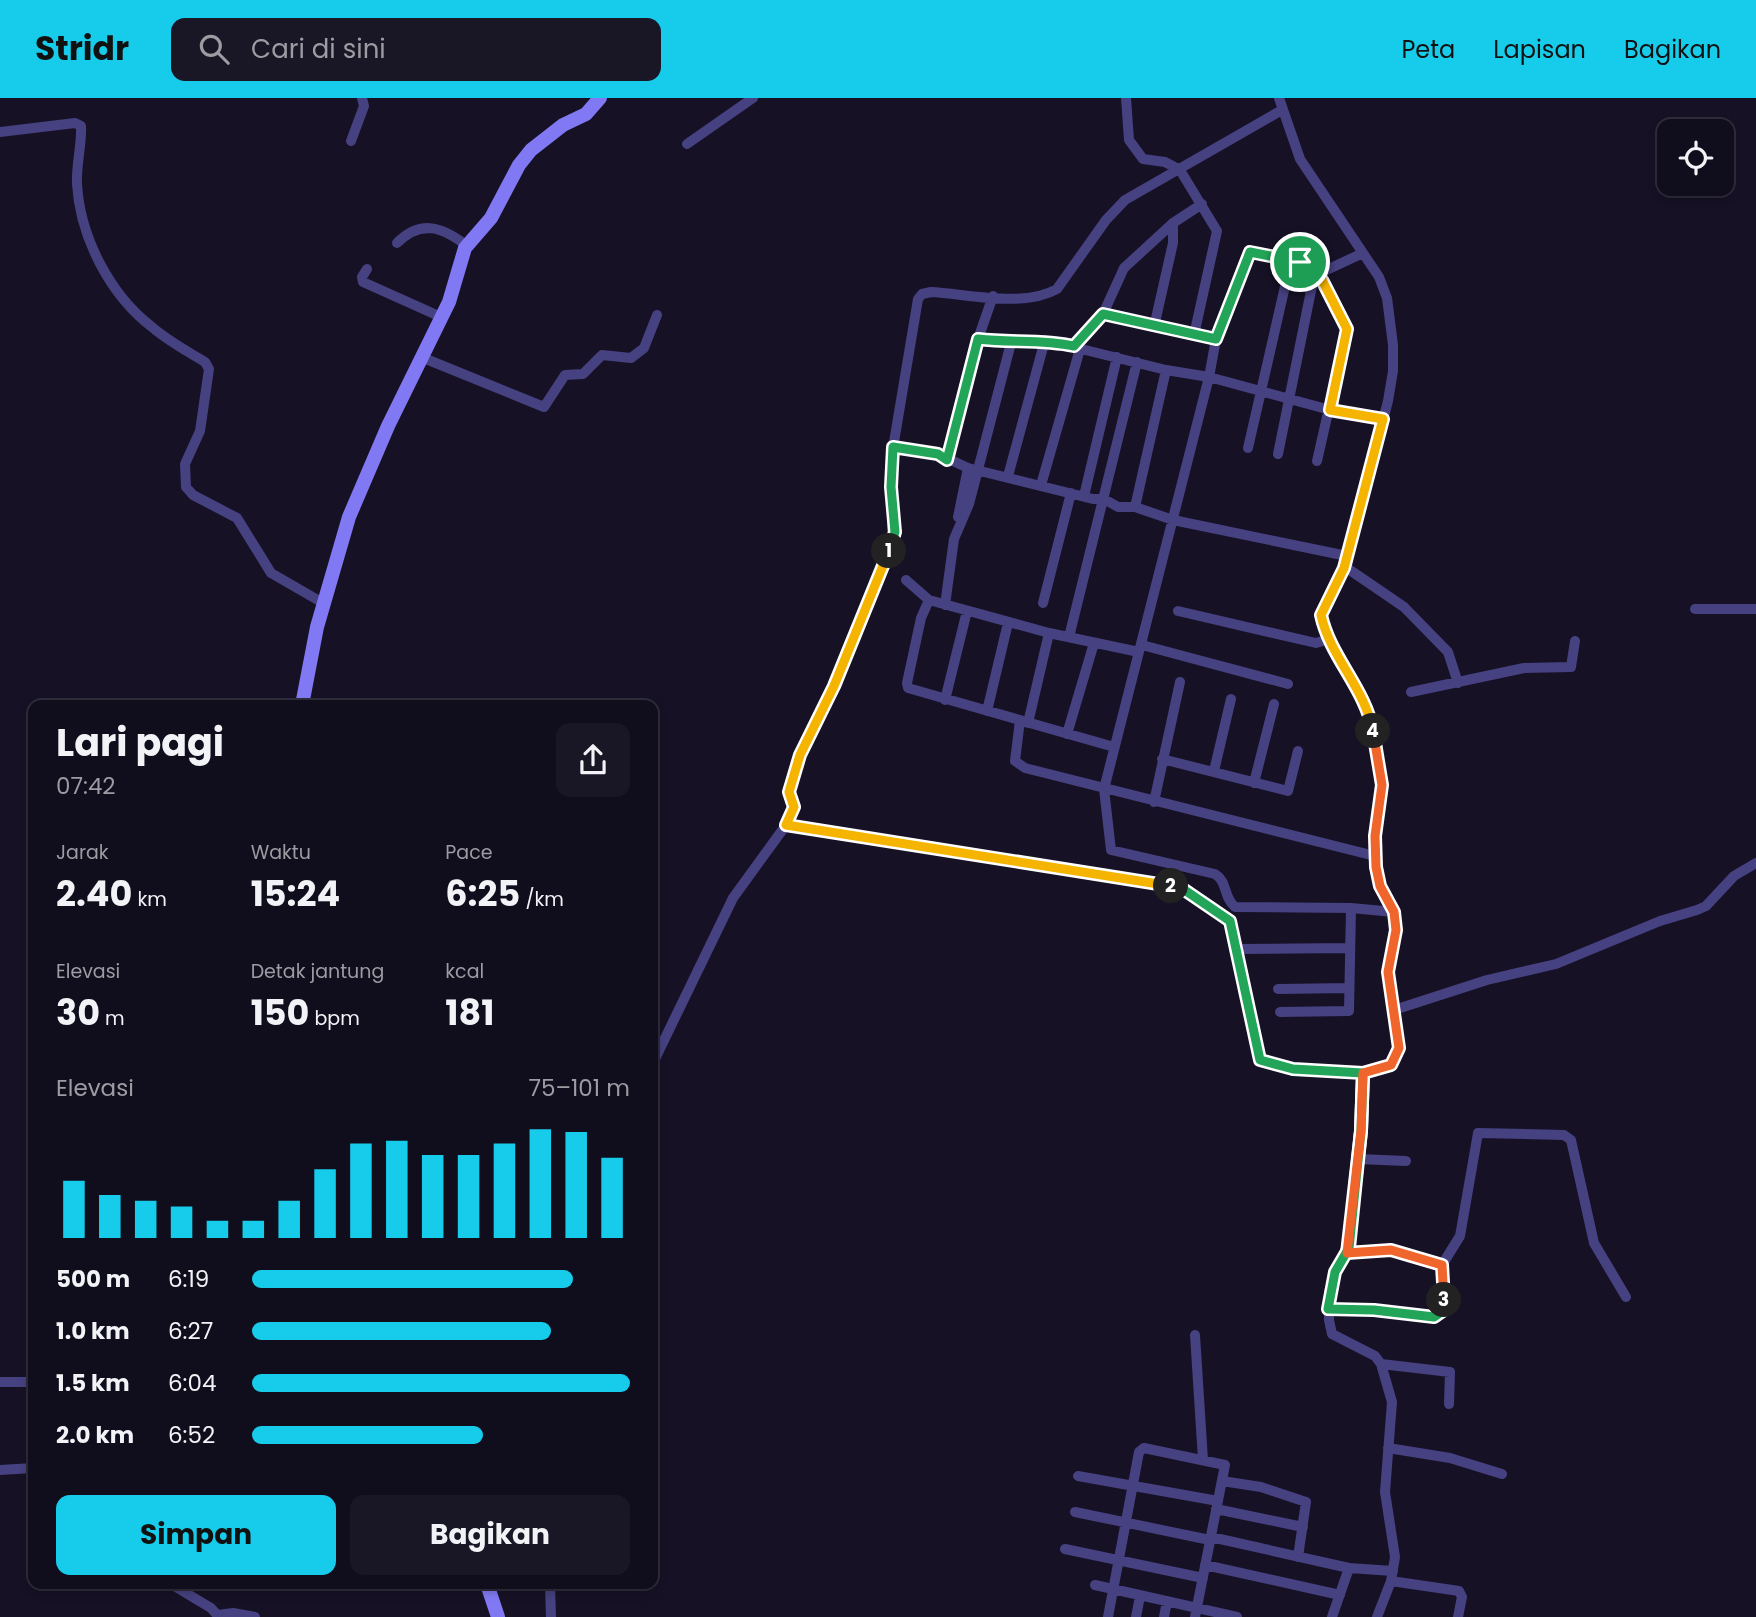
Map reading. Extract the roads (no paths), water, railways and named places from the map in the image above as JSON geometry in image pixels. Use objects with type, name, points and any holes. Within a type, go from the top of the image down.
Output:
[{"type":"street","points":[[351,141],[364,106],[362,98]]},
{"type":"street","points":[[303,700],[323,603],[349,517],[455,285],[467,246],[491,218],[519,165],[531,150],[563,125],[586,114],[600,98]]},
{"type":"street","points":[[687,144],[753,98]]},
{"type":"street","points":[[1126,98],[1128,136],[1141,157],[1165,162],[1180,170],[1217,232],[1194,335]]},
{"type":"street","points":[[786,825],[1186,891],[1230,921],[1260,1060],[1293,1069],[1363,1073],[1381,1069],[1397,1056],[1399,1048],[1388,972],[1395,936],[1394,912],[1380,886],[1375,856],[1382,785],[1372,723],[1361,695],[1329,639],[1322,611],[1345,561],[1394,371],[1389,312],[1384,287],[1300,159],[1279,98]]},
{"type":"street","points":[[658,1053],[733,898],[786,825],[794,807],[789,792],[800,755],[834,686],[892,546],[893,447],[918,299],[922,293],[930,292],[1028,300],[1057,289],[1106,220],[1125,200],[1282,110]]},
{"type":"street","points":[[0,132],[75,123],[81,125],[77,187],[84,221],[102,268],[123,298],[150,326],[205,362],[209,369],[200,431],[185,464],[186,487],[193,495],[237,518],[271,573],[323,603]]},
{"type":"street","points":[[1041,485],[1077,348],[1103,314],[1124,268],[1173,223],[1202,204]]},
{"type":"street","points":[[1154,327],[1173,243],[1173,223]]},
{"type":"street","points":[[397,243],[411,232],[429,226],[438,227],[467,246]]},
{"type":"street","points":[[1317,461],[1347,329],[1316,273],[1292,260],[1250,252],[1216,339],[1174,520],[1104,789],[1109,847],[1114,852],[1214,874],[1223,881],[1229,901],[1238,908],[1351,908],[1394,912]]},
{"type":"street","points":[[1316,273],[1363,253]]},
{"type":"street","points":[[1248,448],[1292,260]]},
{"type":"street","points":[[367,269],[361,279],[363,282],[441,317]]},
{"type":"street","points":[[1278,454],[1316,273]]},
{"type":"street","points":[[947,460],[978,339],[993,296]]},
{"type":"street","points":[[1103,314],[1216,339]]},
{"type":"street","points":[[421,357],[500,386],[544,407],[565,375],[583,374],[602,355],[633,357],[644,348],[657,315]]},
{"type":"street","points":[[978,339],[1011,343],[1045,340],[1166,370],[1209,377],[1330,410],[1383,419]]},
{"type":"street","points":[[1008,476],[1045,340]]},
{"type":"street","points":[[945,605],[954,539],[1011,343]]},
{"type":"street","points":[[1084,496],[1116,357]]},
{"type":"street","points":[[1069,637],[1136,362]]},
{"type":"street","points":[[1135,507],[1166,370]]},
{"type":"street","points":[[893,447],[938,454],[973,469],[1104,499],[1124,508],[1135,507],[1174,520],[1345,561],[1404,607],[1449,653],[1458,683]]},
{"type":"street","points":[[1043,603],[1071,493]]},
{"type":"street","points":[[906,580],[929,600],[1008,623],[1094,643],[1141,649],[1288,684]]},
{"type":"street","points":[[929,600],[921,618],[908,688],[1114,747]]},
{"type":"street","points":[[1695,609],[1756,609]]},
{"type":"street","points":[[945,700],[967,611]]},
{"type":"street","points":[[1178,611],[1316,643],[1329,639]]},
{"type":"street","points":[[987,711],[1008,623]]},
{"type":"street","points":[[1049,633],[1024,721],[1016,764],[1154,802],[1375,856]]},
{"type":"street","points":[[1411,692],[1524,667],[1571,667],[1575,641]]},
{"type":"street","points":[[1067,734],[1094,643]]},
{"type":"street","points":[[1154,802],[1180,682]]},
{"type":"street","points":[[1214,771],[1231,699]]},
{"type":"street","points":[[1254,783],[1274,704]]},
{"type":"street","points":[[1163,759],[1288,791],[1298,751]]},
{"type":"street","points":[[1394,1010],[1455,989],[1556,964],[1660,921],[1697,910],[1706,906],[1734,876],[1756,863]]},
{"type":"street","points":[[1280,1012],[1349,1011],[1348,948],[1351,908]]},
{"type":"street","points":[[1236,949],[1348,948]]},
{"type":"street","points":[[1278,989],[1349,988]]},
{"type":"street","points":[[1363,1073],[1358,1159],[1347,1253],[1335,1272],[1328,1309],[1332,1334],[1368,1351],[1381,1364],[1392,1402],[1385,1492],[1393,1530],[1392,1576],[1377,1617]]},
{"type":"street","points":[[1328,1309],[1439,1316],[1444,1310],[1442,1265],[1460,1236],[1478,1133],[1564,1135],[1571,1140],[1596,1247],[1626,1297]]},
{"type":"street","points":[[1358,1159],[1406,1161]]},
{"type":"street","points":[[1347,1253],[1391,1250],[1442,1265]]},
{"type":"street","points":[[1195,1335],[1203,1460]]},
{"type":"street","points":[[1381,1364],[1450,1372],[1449,1404]]},
{"type":"street","points":[[0,1382],[28,1382]]},
{"type":"street","points":[[1388,1448],[1450,1458],[1502,1474]]},
{"type":"street","points":[[1108,1617],[1140,1449],[1225,1465],[1196,1613]]},
{"type":"street","points":[[0,1471],[28,1468]]},
{"type":"street","points":[[1078,1476],[1217,1505],[1303,1527]]},
{"type":"street","points":[[1222,1481],[1261,1487],[1305,1501],[1307,1504],[1298,1557]]},
{"type":"street","points":[[1075,1512],[1458,1591],[1462,1597],[1458,1617]]},
{"type":"street","points":[[1065,1549],[1203,1578]]},
{"type":"street","points":[[1205,1565],[1340,1595]]},
{"type":"street","points":[[1332,1617],[1349,1568]]},
{"type":"street","points":[[1095,1585],[1167,1601],[1196,1613],[1237,1617]]},
{"type":"street","points":[[178,1589],[219,1616],[233,1613],[255,1617]]},
{"type":"street","points":[[489,1589],[498,1617]]},
{"type":"street","points":[[550,1589],[551,1617]]},
{"type":"street","points":[[1136,1617],[1140,1596]]},
{"type":"street","points":[[1164,1617],[1167,1601]]}]
